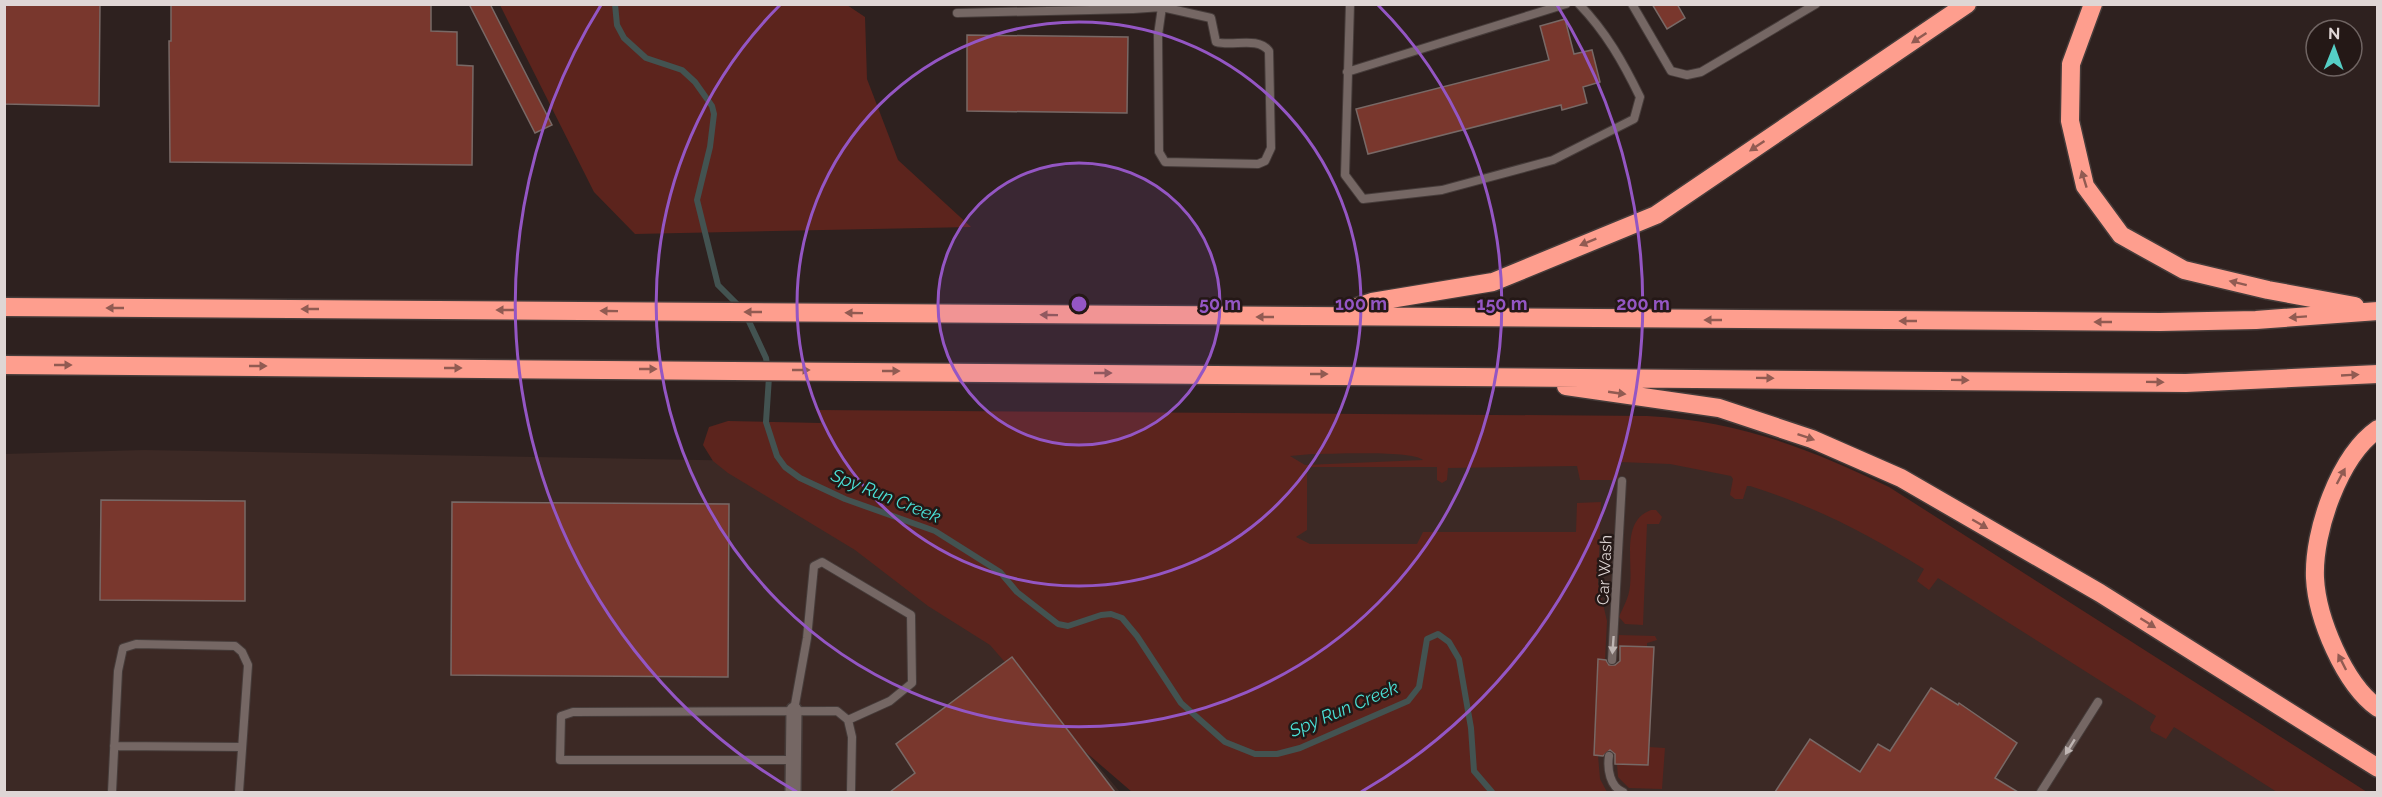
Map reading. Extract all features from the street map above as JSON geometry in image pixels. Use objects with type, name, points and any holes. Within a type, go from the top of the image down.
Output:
[{"type":"highway","points":[[1323,317],[1372,302],[1493,282],[1656,215],[1967,4]]},
{"type":"highway","points":[[2093,4],[2071,64],[2070,121],[2085,186],[2121,235],[2184,270],[2268,290],[2378,311]]},
{"type":"highway","points":[[4,307],[2160,322],[2256,320],[2378,311]]},
{"type":"highway","points":[[4,365],[2186,382],[2378,374]]},
{"type":"highway","points":[[1496,376],[1719,408],[1812,439],[1901,478],[2100,593],[2378,768]]},
{"type":"highway","points":[[2378,429],[2347,465],[2328,501],[2319,536],[2315,578],[2326,628],[2345,669],[2378,708]]},
{"type":"street","points":[[793,792],[794,710]]},
{"type":"lane","points":[[1350,4],[1345,175],[1363,198],[1442,190],[1552,160],[1634,119],[1640,97],[1623,61],[1599,24],[1579,4]]},
{"type":"lane","points":[[1347,72],[1566,4]]},
{"type":"lane","points":[[1632,4],[1671,70],[1687,75],[1701,72],[1816,4]]},
{"type":"lane","points":[[957,13],[1162,6],[1211,18],[1216,42],[1253,43],[1265,46],[1269,51],[1270,148],[1265,161],[1258,164],[1164,162],[1159,152],[1158,35],[1162,6]]},
{"type":"lane","name":"Car Wash","points":[[1612,660],[1622,481]]},
{"type":"lane","points":[[794,710],[807,638],[814,566],[822,562],[911,615],[912,683],[890,702],[848,720]]},
{"type":"lane","points":[[112,792],[118,671],[123,648],[136,644],[235,646],[243,652],[248,665],[239,792]]},
{"type":"lane","points":[[2041,792],[2098,702]]},
{"type":"lane","points":[[793,760],[560,760],[561,716],[573,712],[837,711],[848,720],[852,737],[851,792]]},
{"type":"lane","points":[[114,746],[242,747]]},
{"type":"lane","points":[[1609,756],[1609,775],[1618,790],[1623,792]]},
{"type":"shaded area","points":[[500,5],[847,5],[865,17],[867,79],[898,160],[971,227],[635,234],[594,192]]},
{"type":"shaded area","points":[[816,410],[1647,416],[1743,430],[1830,460],[1889,487],[2367,792],[2277,792],[2174,727],[2166,739],[2151,731],[2150,727],[2156,716],[1938,578],[1929,590],[1917,581],[1924,569],[1840,522],[1796,502],[1750,486],[1747,486],[1743,499],[1735,499],[1730,495],[1733,479],[1731,476],[1670,464],[1620,462],[1618,478],[1614,480],[1580,480],[1577,466],[1448,468],[1447,480],[1442,483],[1437,480],[1437,467],[1307,467],[1307,530],[1296,537],[1310,544],[1417,544],[1423,532],[1576,532],[1577,503],[1601,502],[1598,583],[1607,621],[1605,660],[1599,659],[1594,755],[1598,755],[1600,779],[1607,792],[1132,792],[1074,742],[990,645],[928,606],[855,550],[728,473],[713,461],[703,445],[709,427],[728,421],[821,423]],"holes":[[[1388,454],[1423,460],[1305,465],[1290,456]]]},
{"type":"shaded area","points":[[1690,439],[2349,792],[1235,792],[858,460]]},
{"type":"shaded area","points":[[144,450],[755,461],[978,622],[1120,792],[5,792],[4,454]]},
{"type":"shaded area","points":[[1651,510],[1656,510],[1662,517],[1659,524],[1647,524],[1643,625],[1625,624],[1619,617],[1629,590],[1632,532],[1635,523]]},
{"type":"shaded area","points":[[1619,635],[1655,636],[1657,640],[1647,643],[1647,647],[1620,646],[1618,652]]},
{"type":"shaded area","points":[[1649,747],[1665,748],[1662,789],[1629,788],[1618,777],[1617,764],[1648,765]]},
{"type":"building","points":[[4,4],[100,4],[99,106],[4,104]]},
{"type":"building","points":[[171,4],[431,4],[431,31],[457,32],[457,65],[473,66],[472,165],[170,162]]},
{"type":"building","points":[[469,4],[490,4],[552,125],[535,133]]},
{"type":"building","points":[[1652,4],[1677,4],[1685,18],[1667,29]]},
{"type":"building","points":[[1565,19],[1574,54],[1592,50],[1600,82],[1583,87],[1587,103],[1562,110],[1561,105],[1368,154],[1356,109],[1549,60],[1540,26]]},
{"type":"building","points":[[967,35],[1128,37],[1127,113],[967,111]]},
{"type":"building","points":[[101,500],[245,501],[245,601],[100,600]]},
{"type":"building","points":[[452,502],[729,504],[728,677],[451,675]]},
{"type":"building","points":[[1620,646],[1654,647],[1648,765],[1615,764],[1615,754],[1610,750],[1603,756],[1594,755],[1598,659],[1606,660],[1609,665],[1615,665],[1620,661]]},
{"type":"building","points":[[1012,657],[1115,792],[890,792],[915,773],[896,744]]},
{"type":"building","points":[[1931,688],[1958,705],[1959,703],[2017,743],[1995,778],[2018,792],[1775,792],[1810,739],[1860,772],[1878,744],[1890,751]]},
{"type":"waterway","name":"Spy Run Creek","points":[[615,4],[617,25],[624,38],[646,58],[682,70],[695,82],[712,106],[714,114],[710,147],[697,200],[718,285],[740,307]]},
{"type":"waterway","name":"Spy Run Creek","points":[[746,315],[766,358],[769,377],[766,422],[777,456],[785,467],[800,478],[845,499],[935,531],[1000,572],[1017,592],[1058,624],[1068,626],[1111,614],[1122,618],[1137,636],[1181,703],[1225,742],[1255,754],[1277,754],[1300,748],[1408,701],[1419,687],[1427,639],[1438,634],[1449,642],[1459,659],[1471,728],[1474,771],[1492,792]]}]
